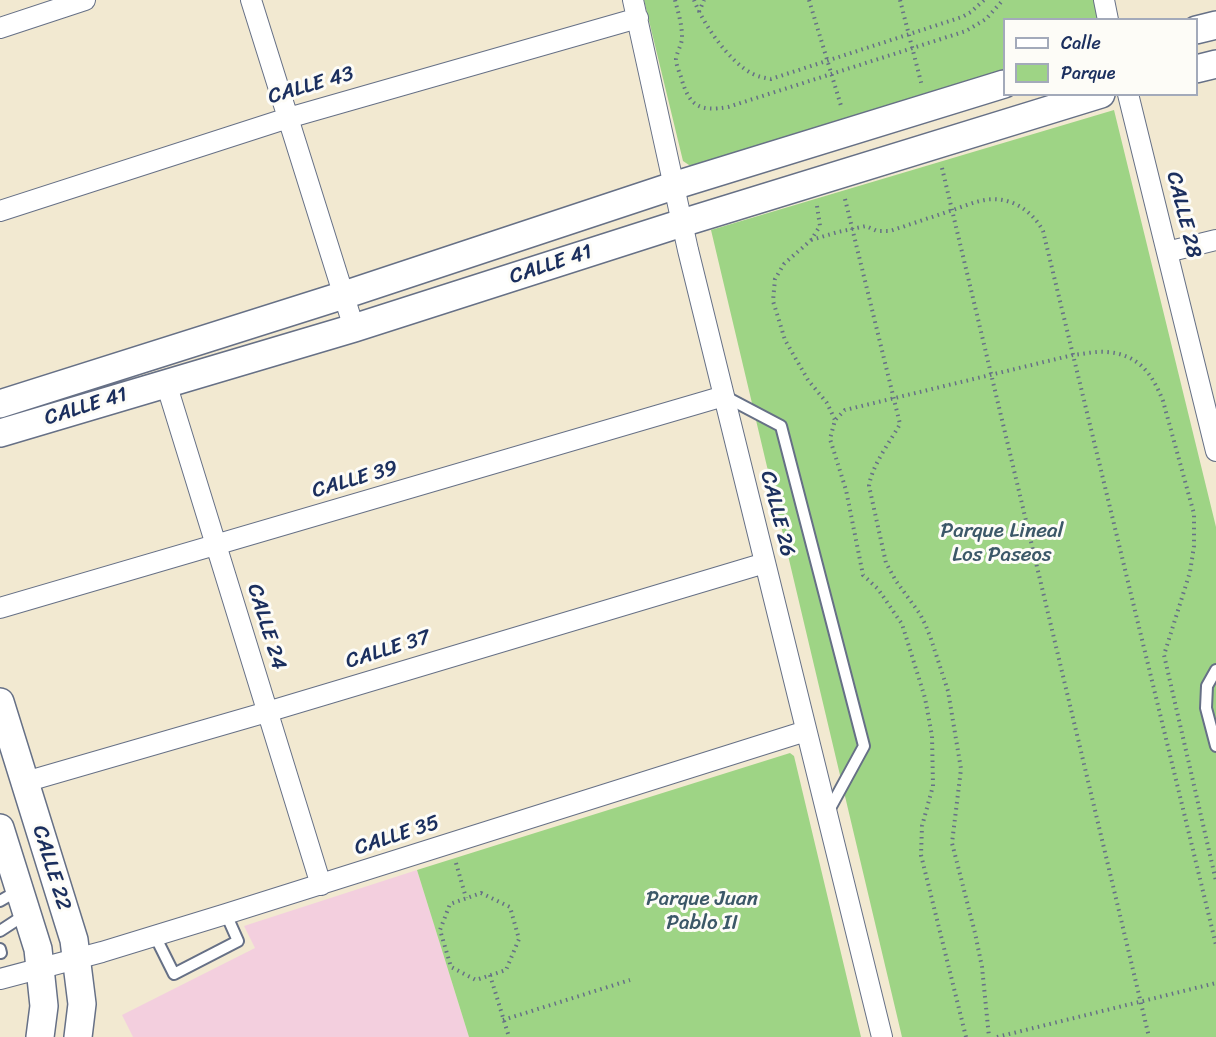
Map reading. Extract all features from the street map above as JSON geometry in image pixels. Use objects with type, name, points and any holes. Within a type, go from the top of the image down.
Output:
[{"type":"main road","points":[[1198,30],[1216,25]]},
{"type":"main road","points":[[1198,69],[1216,64]]},
{"type":"main road","name":"CALLE 41","points":[[0,404],[344,295],[673,186],[1003,85]]},
{"type":"main road","name":"CALLE 41","points":[[0,432],[354,328],[682,223],[1095,96]]},
{"type":"main road","name":"CALLE 22","points":[[0,702],[74,940],[82,1004],[78,1037]]},
{"type":"main road","name":"CALLE 22","points":[[3,848],[15,902],[38,949],[44,1006],[40,1037]]},
{"type":"street","points":[[0,28],[85,0]]},
{"type":"street","points":[[251,0],[354,328]]},
{"type":"street","points":[[1104,0],[1108,18]]},
{"type":"street","name":"CALLE 43","points":[[0,211],[636,9]]},
{"type":"street","name":"CALLE 26","points":[[636,9],[673,186],[882,1037]]},
{"type":"street","name":"CALLE 28","points":[[1128,96],[1212,419],[1216,451]]},
{"type":"street","points":[[1167,252],[1216,240]]},
{"type":"street","name":"CALLE 24","points":[[166,383],[321,885]]},
{"type":"street","name":"CALLE 39","points":[[0,609],[724,396]]},
{"type":"street","name":"CALLE 37","points":[[25,782],[765,563]]},
{"type":"street","name":"CALLE 35","points":[[0,979],[155,936],[321,885],[806,731]]},
{"type":"lane","points":[[724,396],[781,426],[864,746],[827,814]]},
{"type":"lane","points":[[1216,670],[1207,686],[1206,708],[1216,746]]},
{"type":"lane","points":[[0,931],[15,902]]},
{"type":"lane","points":[[155,936],[174,974],[238,940],[226,914]]},
{"type":"lane","points":[[0,948],[0,953]]},
{"type":"path","points":[[675,0],[682,40],[676,60],[684,90],[690,99],[703,108],[712,110],[728,107],[966,31],[986,19],[1003,0]]},
{"type":"path","points":[[694,0],[699,13],[720,45],[750,73],[771,79],[962,17],[984,0]]},
{"type":"path","points":[[699,13],[704,0]]},
{"type":"path","points":[[809,0],[845,119]]},
{"type":"path","points":[[900,0],[923,93]]},
{"type":"path","points":[[941,166],[1149,1037]]},
{"type":"path","points":[[813,183],[820,226],[811,240],[784,264],[775,279],[773,301],[784,340],[808,380],[827,404],[835,420]]},
{"type":"path","points":[[845,199],[900,424],[874,469],[869,486],[886,563],[925,624],[948,691],[961,769],[952,843],[982,967],[989,1037]]},
{"type":"path","points":[[811,240],[866,226],[877,231],[890,231],[982,200],[1000,200],[1017,205],[1028,211],[1039,223],[1043,231],[1216,945]]},
{"type":"path","points":[[966,1037],[921,855],[922,826],[933,786],[932,736],[925,698],[902,624],[878,589],[863,575],[846,490],[830,439],[835,420],[845,410],[1073,355],[1105,352],[1137,361],[1146,370],[1163,401],[1194,514],[1190,572],[1164,655],[1216,880]]},
{"type":"path","points":[[454,856],[466,898]]},
{"type":"path","points":[[481,894],[510,907],[519,939],[506,970],[476,980],[451,967],[440,930],[450,904],[466,898],[481,894]]},
{"type":"path","points":[[490,975],[509,1037]]},
{"type":"path","points":[[503,1020],[630,980]]},
{"type":"path","points":[[997,1037],[1216,983]]},
{"type":"shaded area","points":[[417,870],[469,1037],[133,1037],[122,1015],[255,948],[244,926]]},
{"type":"green space","points":[[644,0],[1094,0],[1099,18],[1003,18],[1003,70],[695,169],[683,161]]},
{"type":"green space","name":"Parque Lineal Los Paseos","points":[[1114,110],[1216,527],[1216,1037],[902,1037],[711,230]]},
{"type":"green space","name":"Parque Juan Pablo II","points":[[790,753],[794,756],[861,1037],[469,1037],[417,870]]}]
